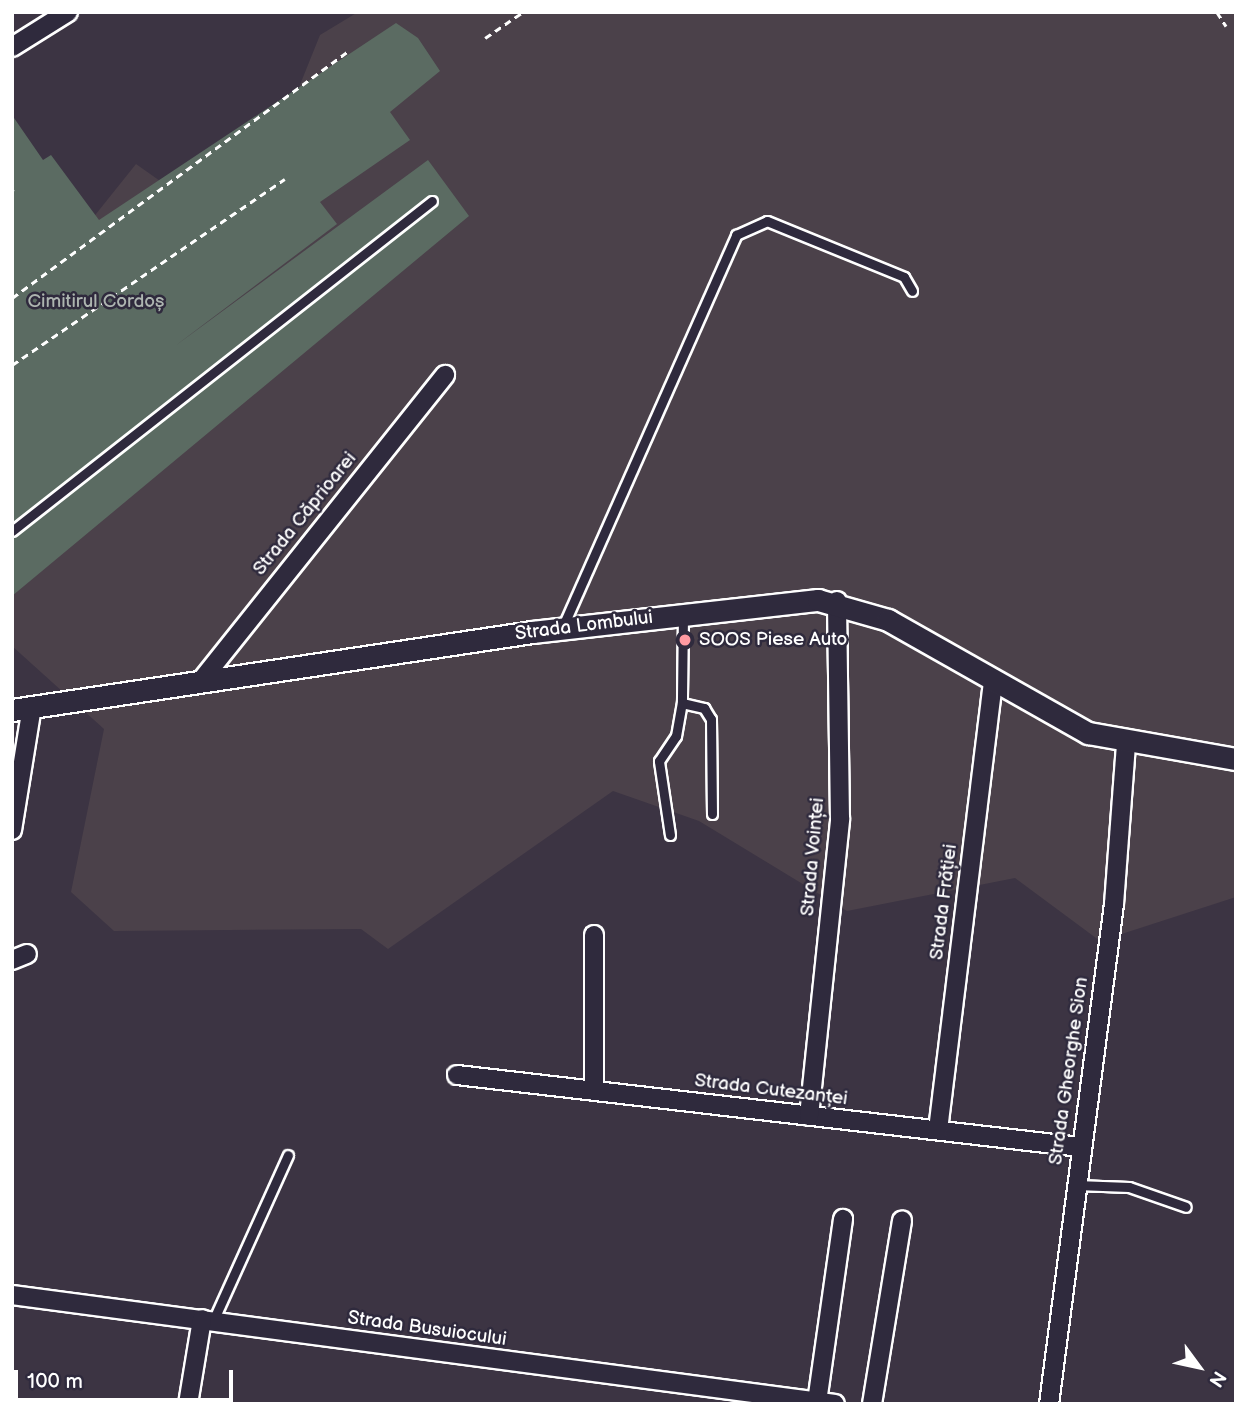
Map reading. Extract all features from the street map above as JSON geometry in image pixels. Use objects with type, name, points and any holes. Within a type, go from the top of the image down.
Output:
[{"type":"street","points":[[12,47],[68,12]]},
{"type":"street","name":"Strada Căprioarei","points":[[200,682],[445,376]]},
{"type":"street","name":"Strada Lombului","points":[[22,709],[562,628],[836,601],[888,620],[1088,733],[1126,743],[1236,759]]},
{"type":"street","name":"Strada Voinței","points":[[809,1116],[840,820],[836,601]]},
{"type":"street","name":"Strada Frăției","points":[[938,1130],[993,680]]},
{"type":"street","points":[[12,830],[22,709]]},
{"type":"street","name":"Strada Gheorghe Sion","points":[[1049,1404],[1074,1185],[1114,904],[1126,743]]},
{"type":"street","points":[[594,935],[594,1091]]},
{"type":"street","name":"Strada Cutezanței","points":[[457,1075],[1080,1147]]},
{"type":"street","points":[[826,1403],[843,1219]]},
{"type":"street","points":[[872,1404],[902,1220]]},
{"type":"street","name":"Strada Busuiocului","points":[[12,1295],[826,1403]]},
{"type":"street","points":[[188,1404],[207,1320]]},
{"type":"lane","points":[[12,531],[432,201]]},
{"type":"lane","points":[[562,628],[736,235],[767,221],[904,277],[912,290]]},
{"type":"lane","points":[[670,835],[659,761],[676,736],[682,703],[683,614]]},
{"type":"lane","points":[[682,703],[704,708],[711,719],[712,814]]},
{"type":"lane","points":[[207,1320],[288,1155]]},
{"type":"lane","points":[[1074,1185],[1129,1187],[1186,1207]]},
{"type":"path","points":[[485,38],[523,12]]},
{"type":"path","points":[[1217,12],[1226,26]]},
{"type":"path","points":[[12,298],[347,52]]},
{"type":"path","points":[[12,365],[285,179]]},
{"type":"shaded area","points":[[358,12],[1236,12],[1236,897],[1100,941],[1015,878],[847,911],[699,821],[613,791],[388,949],[361,929],[114,931],[71,892],[104,729],[12,646],[12,319],[136,164],[224,226],[289,112],[320,35]]},
{"type":"green space","name":"Cimitirul Cordoș","points":[[396,23],[418,38],[440,71],[390,112],[410,140],[320,202],[337,224],[175,346],[428,160],[469,216],[12,596],[12,115],[43,160],[51,155],[99,220]]},
{"type":"place","name":"SOOS Piese Auto","points":[[685,640]]}]
